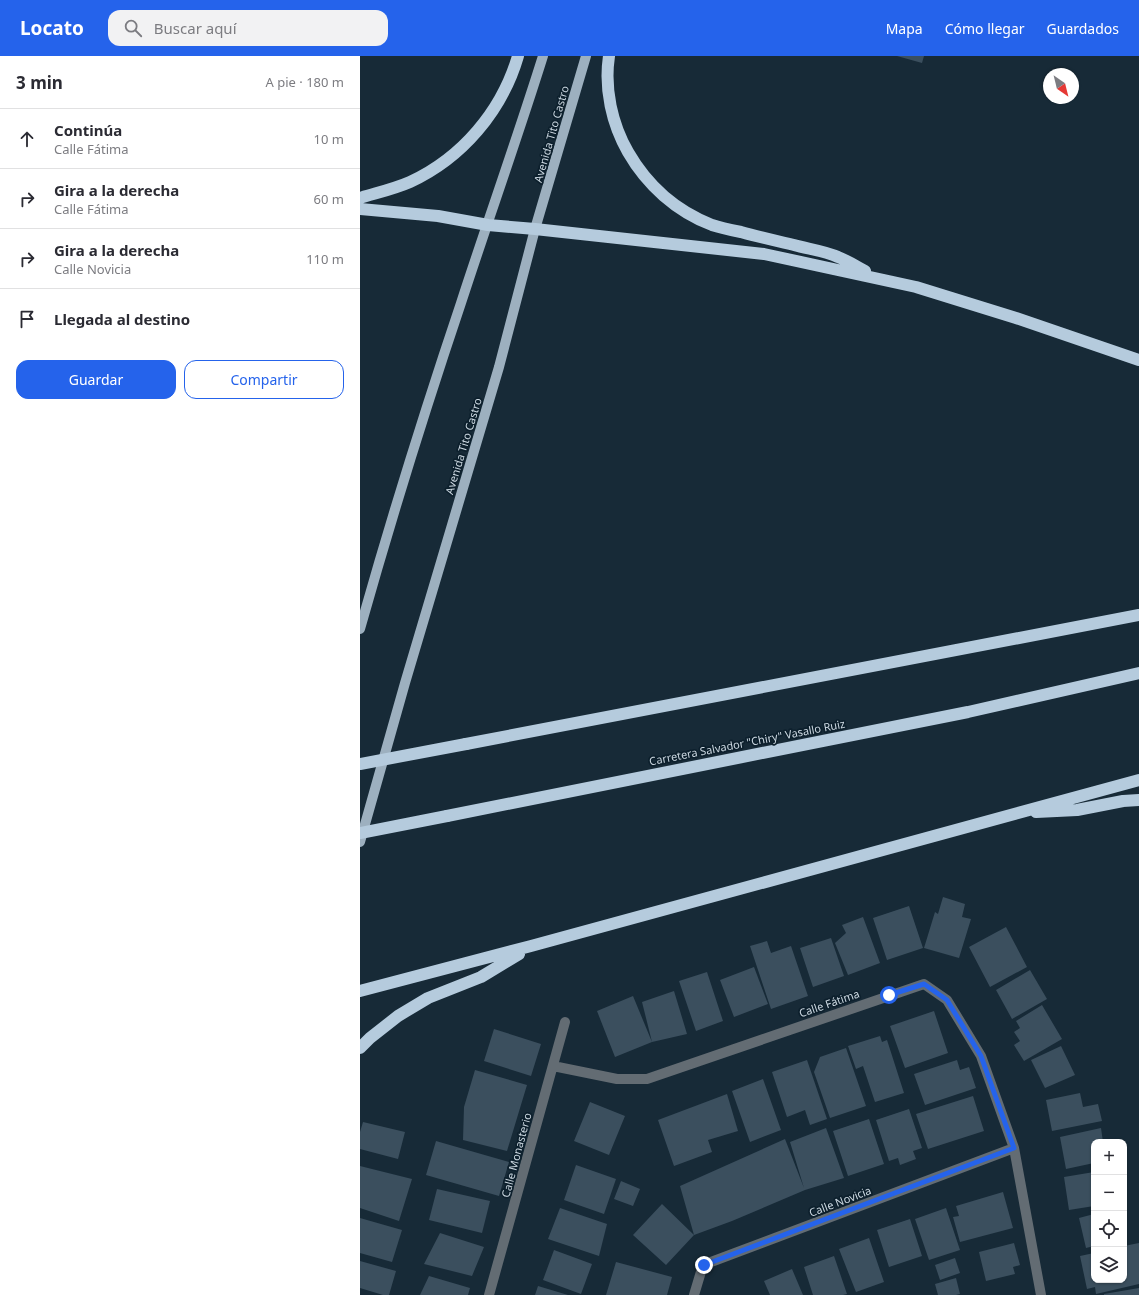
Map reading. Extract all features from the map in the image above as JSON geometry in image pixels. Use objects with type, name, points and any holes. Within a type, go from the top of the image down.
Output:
[{"type":"highway","points":[[360,198],[408,183],[426,174],[440,165],[464,145],[480,128],[495,107],[509,83],[518,56]]},
{"type":"highway","points":[[609,56],[608,75],[611,110],[622,142],[640,170],[665,198],[679,208],[713,225],[837,256],[877,278]]},
{"type":"highway","points":[[360,209],[438,216],[488,225],[764,254],[916,287],[1016,318],[1139,360]]},
{"type":"highway","points":[[360,764],[1139,615]]},
{"type":"highway","name":"Carretera Salvador \"Chiry\" Vasallo Ruiz","points":[[360,833],[968,712],[1139,673]]},
{"type":"highway","points":[[360,991],[1139,780]]},
{"type":"highway","points":[[1015,813],[1077,810],[1123,801],[1139,800]]},
{"type":"highway","points":[[360,1048],[370,1038],[404,1013],[428,998],[481,977],[530,946]]},
{"type":"main road","points":[[360,629],[382,550],[542,56]]},
{"type":"main road","name":"Avenida Tito Castro","points":[[360,842],[405,683],[498,368],[586,56]]},
{"type":"street","name":"Calle Fátima","points":[[553,1066],[617,1078],[647,1079],[924,984],[947,1000],[981,1056],[1014,1148],[1040,1295]]},
{"type":"street","name":"Calle Monasterio","points":[[489,1295],[565,1022]]},
{"type":"street","name":"Calle Novicia","points":[[694,1295],[704,1265],[1014,1148]]},
{"type":"building","points":[[897,56],[924,56],[922,63]]},
{"type":"building","points":[[943,897],[965,904],[962,917],[971,919],[959,958],[924,948],[935,912],[938,914]]},
{"type":"building","points":[[909,906],[923,948],[887,960],[873,918]]},
{"type":"building","points":[[863,917],[880,963],[848,975],[835,943],[846,933],[842,925]]},
{"type":"building","points":[[1006,927],[1027,967],[990,987],[969,947]]},
{"type":"building","points":[[831,938],[844,976],[813,987],[800,948]]},
{"type":"building","points":[[767,941],[771,953],[791,946],[808,996],[771,1009],[750,946]]},
{"type":"building","points":[[754,967],[768,1004],[734,1017],[720,980]]},
{"type":"building","points":[[1030,970],[1047,999],[1012,1019],[996,990]]},
{"type":"building","points":[[707,972],[723,1021],[696,1031],[679,981]]},
{"type":"building","points":[[674,991],[687,1034],[652,1042],[642,1002]]},
{"type":"building","points":[[633,996],[652,1042],[615,1057],[597,1011]]},
{"type":"building","points":[[1042,1005],[1062,1039],[1024,1061],[1014,1045],[1020,1041],[1014,1032],[1020,1028],[1016,1021]]},
{"type":"building","points":[[934,1011],[948,1053],[905,1068],[890,1026]]},
{"type":"building","points":[[494,1029],[541,1044],[531,1076],[484,1061]]},
{"type":"building","points":[[880,1036],[882,1042],[887,1040],[904,1093],[875,1102],[863,1066],[856,1069],[848,1046]]},
{"type":"building","points":[[1061,1046],[1075,1075],[1045,1088],[1031,1060]]},
{"type":"building","points":[[846,1048],[866,1106],[830,1118],[814,1072],[820,1057]]},
{"type":"building","points":[[807,1060],[827,1119],[810,1125],[805,1110],[787,1117],[772,1072]]},
{"type":"building","points":[[957,1060],[960,1070],[969,1067],[976,1088],[925,1105],[914,1074]]},
{"type":"building","points":[[475,1070],[527,1085],[507,1151],[463,1140],[464,1107]]},
{"type":"building","points":[[763,1079],[781,1130],[750,1142],[732,1091]]},
{"type":"building","points":[[1080,1093],[1083,1107],[1098,1104],[1102,1121],[1052,1131],[1046,1100]]},
{"type":"building","points":[[727,1094],[738,1131],[708,1140],[712,1152],[674,1166],[658,1120]]},
{"type":"building","points":[[973,1096],[984,1131],[928,1149],[916,1114]]},
{"type":"building","points":[[590,1102],[625,1116],[609,1155],[574,1141]]},
{"type":"building","points":[[909,1109],[922,1148],[913,1151],[916,1159],[900,1165],[898,1158],[889,1161],[876,1120]]},
{"type":"building","points":[[869,1119],[884,1164],[848,1176],[833,1131]]},
{"type":"building","points":[[363,1122],[405,1132],[398,1159],[360,1149],[360,1132]]},
{"type":"building","points":[[826,1128],[844,1178],[805,1190],[732,1221],[694,1235],[680,1186],[785,1139],[804,1188],[790,1142]]},
{"type":"building","points":[[1101,1128],[1103,1139],[1091,1139],[1091,1164],[1066,1169],[1060,1137]]},
{"type":"building","points":[[436,1141],[509,1162],[499,1196],[426,1175]]},
{"type":"building","points":[[576,1165],[616,1179],[604,1214],[564,1200]]},
{"type":"building","points":[[360,1166],[412,1179],[399,1221],[360,1208]]},
{"type":"building","points":[[1091,1172],[1091,1206],[1069,1210],[1064,1177]]},
{"type":"building","points":[[621,1181],[640,1189],[633,1206],[614,1199]]},
{"type":"building","points":[[437,1189],[490,1201],[482,1233],[429,1220]]},
{"type":"building","points":[[1003,1192],[1013,1228],[960,1242],[953,1217],[959,1216],[956,1206]]},
{"type":"building","points":[[662,1204],[694,1235],[666,1265],[633,1235]]},
{"type":"building","points":[[560,1208],[607,1224],[599,1256],[548,1239]]},
{"type":"building","points":[[946,1208],[960,1250],[929,1260],[915,1219]]},
{"type":"building","points":[[1091,1215],[1091,1247],[1086,1248],[1079,1218]]},
{"type":"building","points":[[360,1218],[402,1230],[392,1262],[360,1253]]},
{"type":"building","points":[[910,1219],[922,1256],[889,1267],[877,1230]]},
{"type":"building","points":[[440,1233],[484,1247],[472,1276],[424,1264]]},
{"type":"building","points":[[869,1238],[884,1282],[856,1292],[839,1249]]},
{"type":"building","points":[[1014,1243],[1020,1265],[1013,1267],[1015,1274],[986,1281],[979,1252]]},
{"type":"building","points":[[1139,1243],[1139,1284],[1096,1294],[1095,1287],[1087,1289],[1080,1256],[1091,1254],[1091,1283],[1127,1283],[1127,1245]]},
{"type":"building","points":[[554,1250],[592,1264],[581,1294],[543,1280]]},
{"type":"building","points":[[834,1256],[847,1294],[813,1295],[804,1267]]},
{"type":"building","points":[[955,1258],[960,1273],[940,1280],[935,1265]]},
{"type":"building","points":[[360,1261],[396,1271],[389,1295],[383,1295],[360,1288]]},
{"type":"building","points":[[616,1262],[672,1277],[667,1295],[606,1295]]},
{"type":"building","points":[[792,1269],[803,1295],[770,1295],[764,1281]]},
{"type":"building","points":[[429,1276],[470,1288],[468,1295],[420,1295]]},
{"type":"building","points":[[956,1278],[960,1294],[938,1295],[935,1284]]},
{"type":"building","points":[[538,1286],[568,1295],[535,1295]]},
{"type":"building","points":[[1139,1288],[1139,1295],[1104,1295],[1104,1294]]},
{"type":"route","points":[[704,1265],[1014,1148],[981,1056],[947,1000],[924,984],[889,995]]}]
